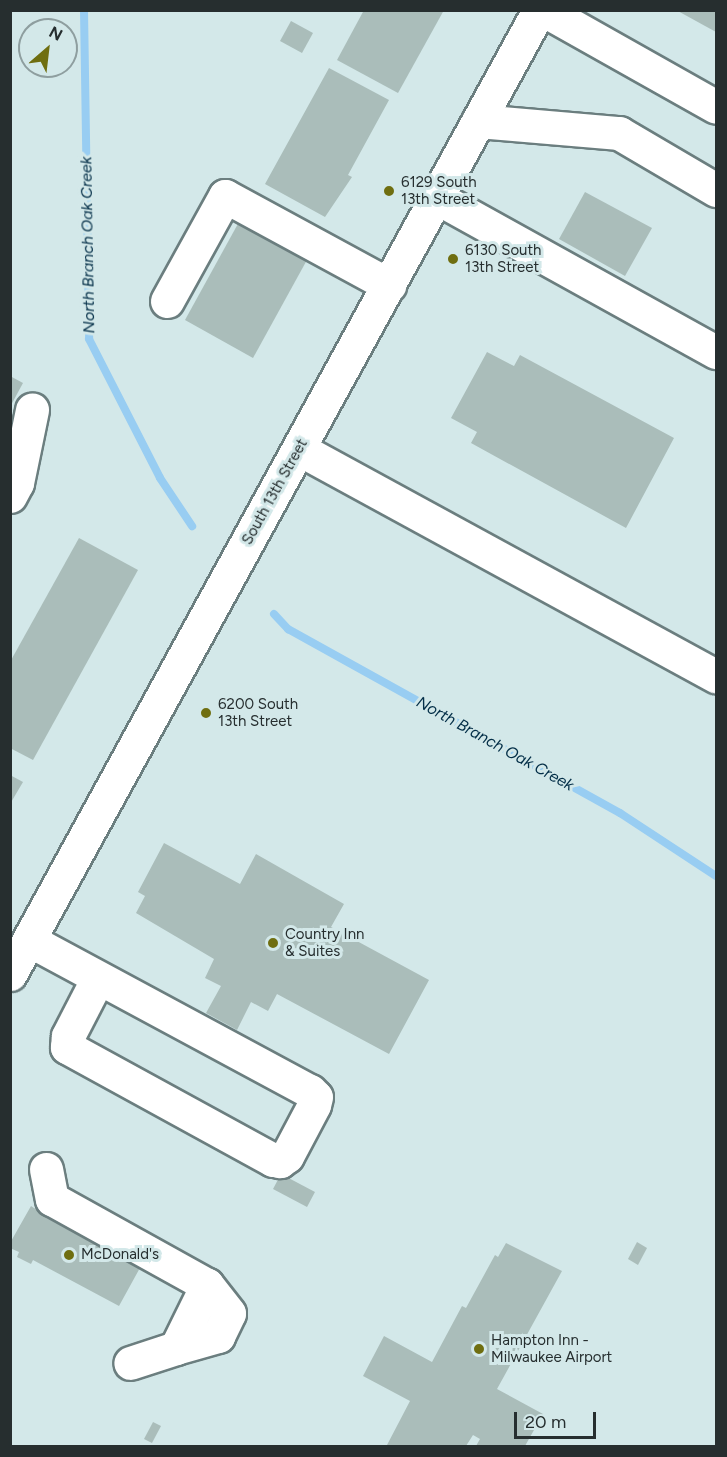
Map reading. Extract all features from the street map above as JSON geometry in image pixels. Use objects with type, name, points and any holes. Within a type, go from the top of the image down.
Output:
[{"type":"street","name":"South 13th Street","points":[[10,974],[539,10]]},
{"type":"street","points":[[544,10],[717,107]]},
{"type":"street","points":[[478,121],[619,133],[717,190]]},
{"type":"street","points":[[167,301],[225,196],[388,285]]},
{"type":"street","points":[[436,197],[717,352]]},
{"type":"street","points":[[10,496],[17,483],[32,410]]},
{"type":"street","points":[[298,449],[717,676]]},
{"type":"street","points":[[29,940],[310,1091],[316,1097],[315,1106],[287,1156],[280,1161],[273,1160],[67,1047],[68,1036],[98,978]]},
{"type":"street","points":[[46,1169],[52,1199],[207,1285],[176,1348],[130,1364]]},
{"type":"building","points":[[364,10],[444,10],[398,93],[337,60]]},
{"type":"building","points":[[676,10],[716,10],[716,32]]},
{"type":"building","points":[[291,21],[313,33],[302,53],[280,41]]},
{"type":"building","points":[[329,68],[389,100],[348,175],[352,177],[325,217],[265,184]]},
{"type":"building","points":[[585,192],[652,228],[625,276],[559,239]]},
{"type":"building","points":[[245,211],[313,249],[253,358],[185,320]]},
{"type":"building","points":[[487,352],[514,366],[520,355],[674,438],[626,528],[471,443],[477,432],[451,418]]},
{"type":"building","points":[[10,376],[23,383],[10,407]]},
{"type":"building","points":[[79,538],[138,570],[33,760],[10,748],[10,662]]},
{"type":"building","points":[[10,775],[23,782],[10,804]]},
{"type":"building","name":"Country Inn & Suites","points":[[164,843],[240,884],[256,854],[344,904],[331,927],[429,980],[389,1054],[277,994],[268,1011],[251,1002],[237,1030],[206,1013],[221,986],[205,978],[214,959],[136,913],[145,896],[138,892]]},
{"type":"building","points":[[281,1174],[315,1192],[307,1207],[273,1189]]},
{"type":"building","name":"McDonald's","points":[[45,1203],[141,1266],[119,1306],[33,1260],[31,1264],[17,1257],[19,1252],[10,1248],[10,1243],[31,1206],[40,1212]]},
{"type":"building","points":[[637,1242],[647,1248],[638,1265],[628,1259]]},
{"type":"building","name":"Hampton Inn - Milwaukee Airport","points":[[506,1243],[562,1271],[497,1389],[543,1414],[525,1446],[476,1446],[480,1439],[473,1435],[466,1446],[387,1445],[410,1401],[363,1376],[384,1336],[432,1362],[462,1306],[466,1308],[495,1255],[498,1257]]},
{"type":"building","points":[[153,1422],[161,1426],[152,1443],[144,1439]]},
{"type":"waterway","name":"North Branch Oak Creek","points":[[84,10],[89,339],[160,478],[192,526]]},
{"type":"waterway","name":"North Branch Oak Creek","points":[[274,614],[288,629],[620,813],[716,876]]},
{"type":"place","name":"6129 South 13th Street","points":[[389,191]]},
{"type":"place","name":"6130 South 13th Street","points":[[453,259]]},
{"type":"place","name":"6200 South 13th Street","points":[[206,713]]},
{"type":"place","name":"Country Inn & Suites","points":[[273,943]]},
{"type":"place","name":"McDonald's","points":[[69,1255]]},
{"type":"place","name":"Hampton Inn - Milwaukee Airport","points":[[479,1349]]}]
